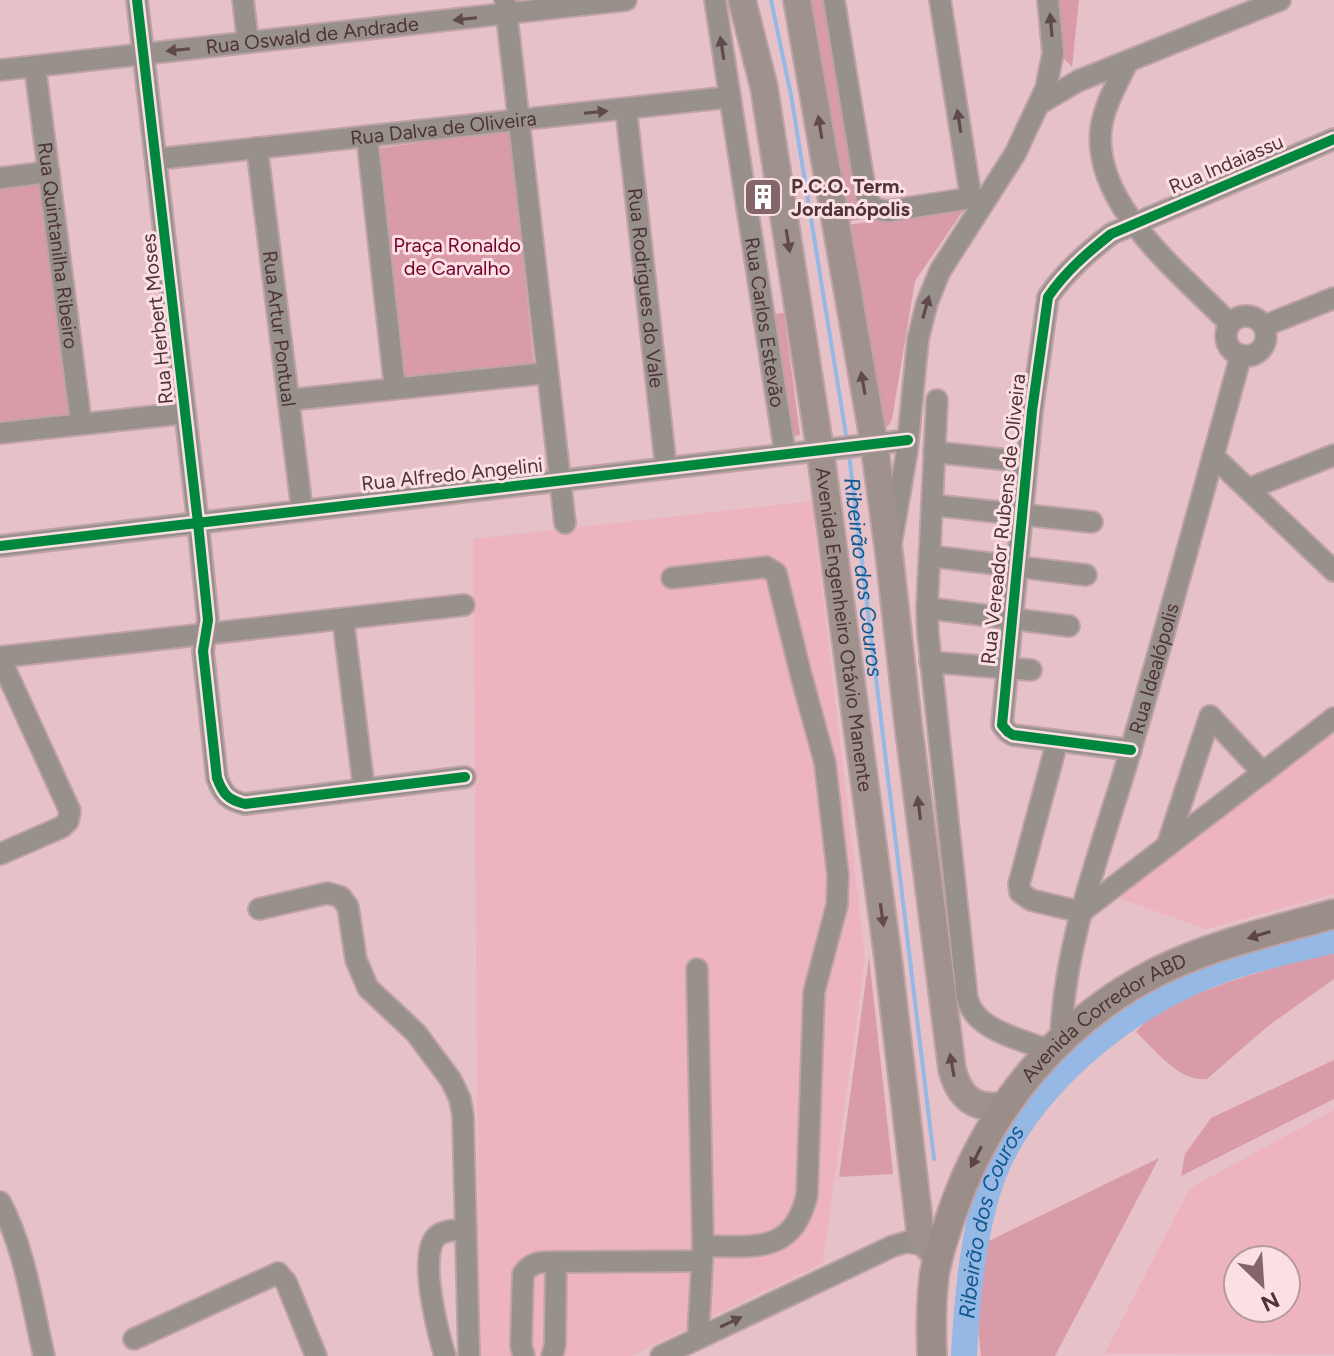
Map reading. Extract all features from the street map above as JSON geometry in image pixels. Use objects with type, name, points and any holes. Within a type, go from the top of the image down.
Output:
[{"type":"highway","name":"Avenida Corredor ABD","points":[[932,1356],[932,1252],[960,1189],[1005,1105],[1055,1044],[1106,1004],[1161,970],[1203,952],[1334,914]]},
{"type":"main road","name":"Avenida Engenheiro Otávio Manente","points":[[742,0],[764,87],[826,448],[920,1230],[932,1252]]},
{"type":"main road","points":[[797,0],[868,444],[889,553],[952,1069],[958,1089],[967,1099],[986,1107],[1005,1105]]},
{"type":"street","name":"Rua Herbert Moses","points":[[137,0],[208,620],[203,651],[217,778],[230,800],[245,804],[364,789]]},
{"type":"street","points":[[243,0],[248,42]]},
{"type":"street","name":"Rua Oswald de Andrade","points":[[0,70],[248,42],[506,7],[626,0]]},
{"type":"street","name":"Rua Carlos Estevão","points":[[715,0],[785,453]]},
{"type":"street","points":[[834,0],[866,195],[871,206],[888,211],[977,201]]},
{"type":"street","points":[[940,0],[977,201]]},
{"type":"street","points":[[889,553],[908,440],[918,339],[927,303],[940,271],[977,201],[1015,154],[1039,104],[1052,63],[1048,0]]},
{"type":"street","points":[[1039,104],[1078,81],[1280,0]]},
{"type":"street","points":[[506,7],[565,523]]},
{"type":"street","points":[[1128,61],[1113,91],[1101,134],[1106,175],[1115,198],[1132,223],[1230,324]]},
{"type":"street","points":[[1052,63],[1064,77],[1078,81]]},
{"type":"street","name":"Rua Quintanilha Ribeiro","points":[[35,67],[81,423]]},
{"type":"street","name":"Rua Dalva de Oliveira","points":[[157,159],[730,97]]},
{"type":"street","name":"Rua Rodrigues do Vale","points":[[626,109],[666,468]]},
{"type":"street","points":[[367,137],[395,388]]},
{"type":"street","name":"Rua Indaiassu","points":[[1132,223],[1334,139]]},
{"type":"street","name":"Rua Artur Pontual","points":[[257,148],[302,509]]},
{"type":"street","points":[[0,178],[49,172]]},
{"type":"street","name":"Rua Vereador Rubens de Oliveira","points":[[1131,750],[1013,735],[1004,729],[1001,719],[1044,311],[1057,283],[1087,253],[1111,234],[1132,223]]},
{"type":"street","points":[[1264,326],[1334,298]]},
{"type":"street","points":[[1241,316],[1254,318],[1264,326],[1266,339],[1254,354],[1241,355],[1230,348],[1226,336],[1230,324],[1241,316]]},
{"type":"street","name":"Rua Idealópolis","points":[[1055,1044],[1081,912],[1131,750],[1241,355]]},
{"type":"street","points":[[289,400],[546,373]]},
{"type":"street","points":[[937,400],[927,608],[930,662],[968,1004],[974,1014],[989,1026],[1055,1044]]},
{"type":"street","points":[[0,433],[185,413]]},
{"type":"street","name":"Rua Alfredo Angelini","points":[[0,546],[908,440]]},
{"type":"street","points":[[934,452],[1027,462]]},
{"type":"street","points":[[1248,489],[1334,455]]},
{"type":"street","points":[[1213,456],[1334,571]]},
{"type":"street","points":[[932,505],[1092,522]]},
{"type":"street","points":[[930,556],[1086,575]]},
{"type":"street","points":[[524,1356],[521,1346],[523,1274],[529,1266],[535,1263],[702,1254],[777,1242],[791,1232],[802,1215],[807,1195],[814,992],[837,905],[838,876],[825,763],[776,573],[766,567],[672,578]]},
{"type":"street","points":[[0,854],[62,827],[68,821],[70,811],[0,657],[464,605]]},
{"type":"street","points":[[927,608],[1069,626]]},
{"type":"street","points":[[343,619],[364,789],[465,777]]},
{"type":"street","points":[[930,662],[1031,670]]},
{"type":"street","points":[[1167,846],[1210,716],[1263,773]]},
{"type":"street","points":[[1057,742],[1019,884],[1020,892],[1031,900],[1081,912],[1334,718]]},
{"type":"street","points":[[259,909],[328,893],[341,897],[348,907],[356,960],[368,988],[416,1033],[451,1080],[460,1099],[463,1116],[469,1356]]},
{"type":"street","points":[[697,969],[702,1254],[698,1338]]},
{"type":"street","points":[[1067,981],[1080,1000],[1090,1004],[1106,1004]]},
{"type":"street","points":[[0,1202],[11,1222],[21,1253],[44,1356]]},
{"type":"street","points":[[445,1356],[435,1327],[429,1261],[431,1245],[442,1233],[466,1229]]},
{"type":"street","points":[[661,1356],[893,1246],[907,1242],[932,1252]]},
{"type":"street","points":[[552,1356],[555,1345],[556,1262]]},
{"type":"street","points":[[134,1339],[278,1273],[286,1282],[315,1356]]},
{"type":"shaded area","points":[[812,501],[865,958],[823,1263],[631,1356],[479,1356],[473,539]]},
{"type":"shaded area","points":[[1334,723],[1334,894],[1206,929],[1110,895]]},
{"type":"shaded area","points":[[1334,1110],[1334,1354],[1105,1353],[1190,1188]]},
{"type":"green space","points":[[806,0],[822,0],[862,219],[846,222]]},
{"type":"green space","points":[[1058,0],[1079,0],[1072,67],[1058,52]]},
{"type":"green space","name":"Praça Ronaldo de Carvalho","points":[[509,130],[534,365],[405,378],[380,148]]},
{"type":"green space","points":[[40,180],[68,414],[0,422],[0,186]]},
{"type":"green space","points":[[965,208],[915,281],[892,419],[884,428],[847,225]]},
{"type":"green space","points":[[784,313],[800,435],[790,437],[774,314]]},
{"type":"green space","points":[[1334,952],[1334,979],[1268,1026],[1207,1079],[1196,1079],[1177,1070],[1136,1032],[1172,1005],[1199,993]]},
{"type":"green space","points":[[869,957],[893,1174],[839,1177]]},
{"type":"green space","points":[[1334,1060],[1334,1099],[1181,1176],[1185,1154],[1211,1118]]},
{"type":"green space","points":[[1159,1158],[1055,1356],[981,1356],[976,1307],[989,1241]]},
{"type":"waterway","name":"Ribeirão dos Couros","points":[[771,0],[791,95],[847,441]]},
{"type":"waterway","name":"Ribeirão dos Couros","points":[[849,454],[934,1159]]},
{"type":"waterway","name":"Ribeirão dos Couros","points":[[964,1356],[973,1256],[991,1181],[1016,1131],[1056,1080],[1105,1035],[1160,998],[1205,976],[1278,953],[1334,940]]},
{"type":"cycle path","points":[[137,0],[198,523],[208,620],[203,651],[219,784],[230,798],[245,804],[465,777]]},
{"type":"cycle path","points":[[1131,750],[1013,735],[1002,725],[1032,411],[1048,297],[1077,263],[1111,234],[1334,139]]},
{"type":"cycle path","points":[[0,546],[908,440]]},
{"type":"place","name":"P.C.O. Term. Jordanópolis","points":[[763,197]]}]
